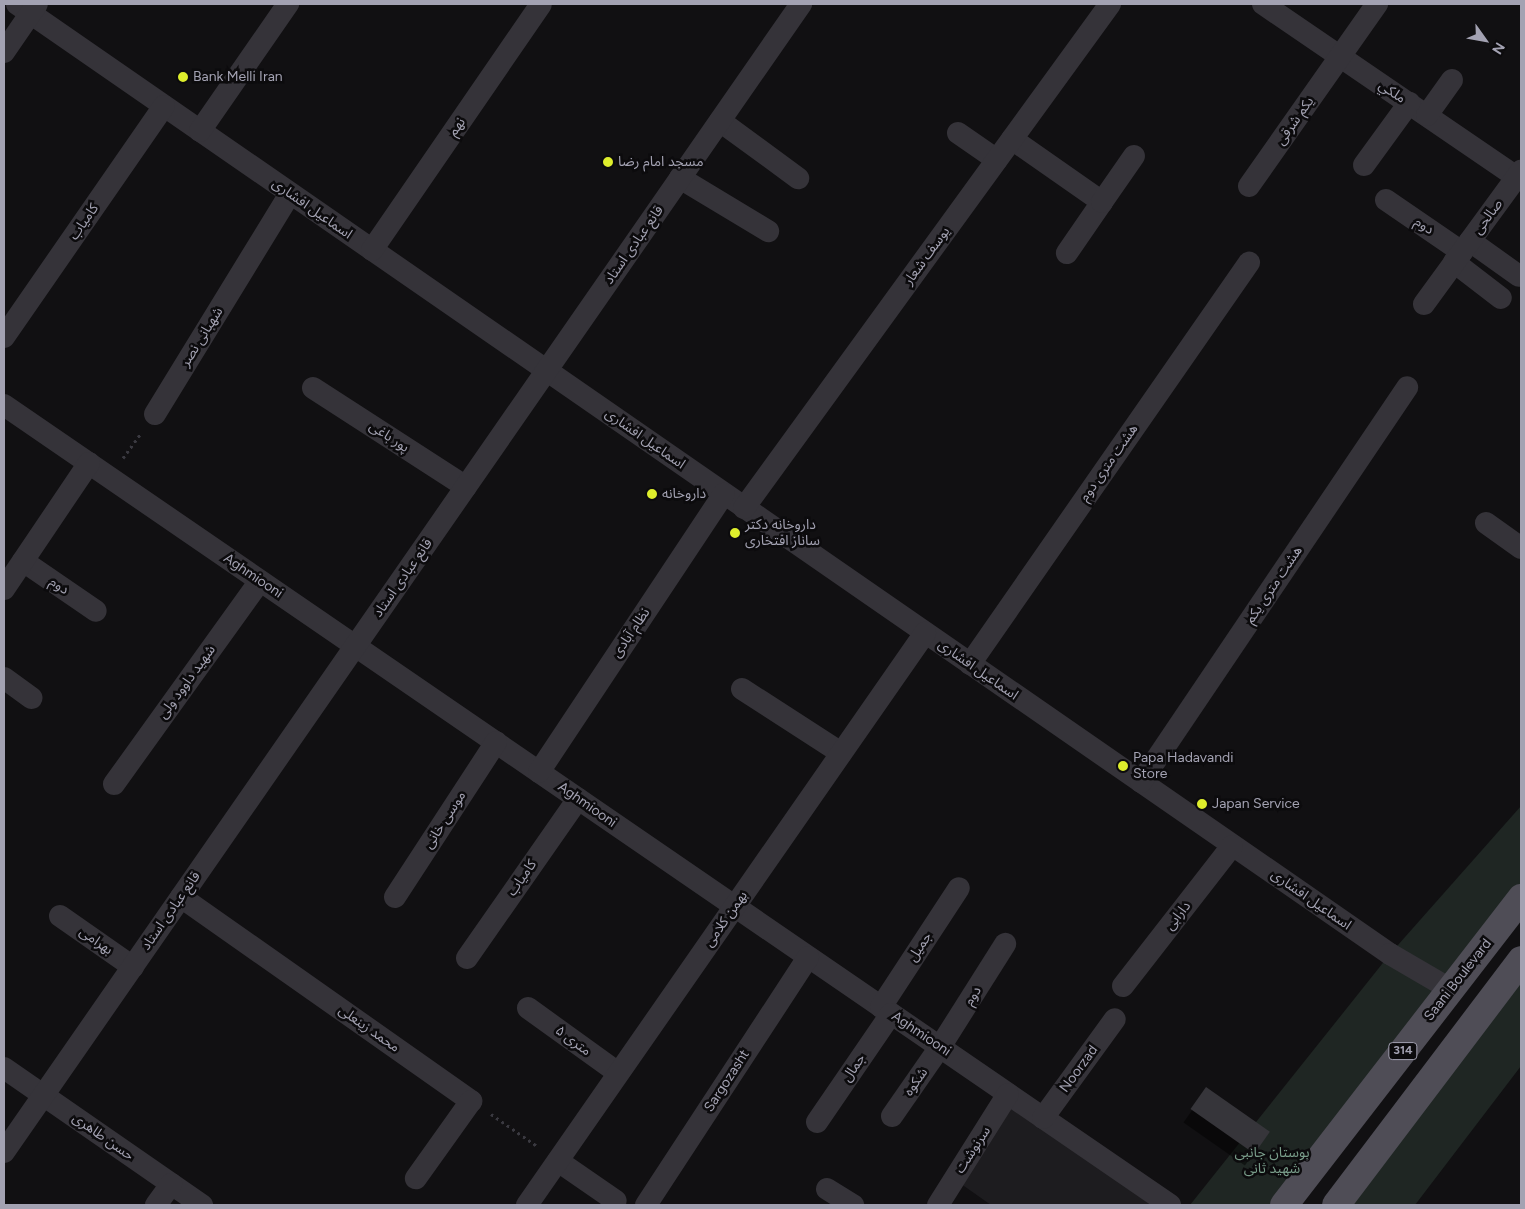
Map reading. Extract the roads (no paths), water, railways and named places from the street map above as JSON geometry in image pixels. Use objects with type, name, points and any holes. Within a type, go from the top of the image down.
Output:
[{"type":"main road","name":"Saani Boulevard","points":[[1284,1205],[1521,898]]},
{"type":"main road","points":[[1336,1205],[1521,960]]},
{"type":"main road","points":[[1450,989],[1483,1011]]},
{"type":"street","points":[[200,131],[288,4]]},
{"type":"street","name":"نهم","points":[[372,250],[541,4]]},
{"type":"street","name":"قانع عبادی استاد","points":[[4,1152],[801,4]]},
{"type":"street","name":"یوسف شعار","points":[[744,508],[1110,4]]},
{"type":"street","name":"ملکي","points":[[1263,4],[1520,176]]},
{"type":"street","name":"یکم شرقی","points":[[1249,186],[1377,4]]},
{"type":"street","points":[[4,52],[28,7]]},
{"type":"street","name":"اسماعیل افشاری","points":[[28,7],[164,106],[290,194],[1232,846],[1390,954],[1450,989]]},
{"type":"street","points":[[1364,165],[1418,109],[1452,80]]},
{"type":"street","name":"کامیاب","points":[[4,337],[164,106]]},
{"type":"street","points":[[720,121],[798,178]]},
{"type":"street","points":[[958,133],[996,160]]},
{"type":"street","points":[[1012,139],[1102,202]]},
{"type":"street","points":[[1067,253],[1134,156]]},
{"type":"street","name":"صالحی","points":[[1424,304],[1520,176]]},
{"type":"street","points":[[680,178],[768,230]]},
{"type":"street","name":"شهبانی نصر","points":[[155,414],[290,194]]},
{"type":"street","name":"دوم","points":[[1386,200],[1462,252]]},
{"type":"street","points":[[1462,252],[1519,276]]},
{"type":"street","points":[[1462,252],[1501,298]]},
{"type":"street","name":"هشت متری دوم","points":[[970,664],[1249,262]]},
{"type":"street","name":"هشت متری یکم","points":[[1141,782],[1407,387]]},
{"type":"street","name":"پور باغی","points":[[312,388],[466,486]]},
{"type":"street","name":"Aghmiooni","points":[[4,405],[1170,1205]]},
{"type":"street","points":[[4,589],[89,463]]},
{"type":"street","name":"نظام آبادی","points":[[539,772],[724,494]]},
{"type":"street","points":[[1486,523],[1521,548]]},
{"type":"street","name":"دوم","points":[[22,561],[96,611]]},
{"type":"street","name":"شهید داوود ولی","points":[[114,784],[260,580]]},
{"type":"street","name":"بهمن کلامی","points":[[527,1205],[925,633]]},
{"type":"street","points":[[4,678],[32,698]]},
{"type":"street","points":[[742,689],[841,753]]},
{"type":"street","name":"موسی خانی","points":[[395,897],[496,742]]},
{"type":"street","name":"کامیاب","points":[[466,958],[578,799]]},
{"type":"street","name":"دارابی","points":[[1123,986],[1232,846]]},
{"type":"street","name":"جمیل","points":[[886,1010],[959,888]]},
{"type":"street","name":"محمد زینعلی","points":[[181,897],[472,1100],[416,1178]]},
{"type":"street","name":"بهرامی","points":[[60,916],[132,966]]},
{"type":"street","name":"دوم","points":[[940,1048],[1005,944]]},
{"type":"street","name":"Sargozasht","points":[[646,1205],[808,957]]},
{"type":"street","name":"۵ متری","points":[[528,1008],[618,1073]]},
{"type":"street","name":"جمال","points":[[817,1122],[886,1010]]},
{"type":"street","name":"Noorzad","points":[[1043,1118],[1115,1019]]},
{"type":"street","name":"شکوه","points":[[892,1116],[940,1048]]},
{"type":"street","name":"حسن طاهری","points":[[4,1068],[202,1205]]},
{"type":"street","name":"سرنوشت","points":[[938,1205],[1008,1094]]},
{"type":"street","points":[[558,1161],[616,1201]]},
{"type":"street","points":[[156,1205],[171,1184]]},
{"type":"street","points":[[828,1189],[853,1205]]},
{"type":"place","name":"Bank Melli Iran","points":[[183,77]]},
{"type":"place","name":"مسجد امام رضا","points":[[608,162]]},
{"type":"place","name":"داروخانه","points":[[652,494]]},
{"type":"place","name":"داروخانه دكتر ساناز افتخارى","points":[[735,533]]},
{"type":"place","name":"Papa Hadavandi Store","points":[[1123,766]]},
{"type":"place","name":"Japan Service","points":[[1202,804]]},
{"type":"park label","name":"بوستان جانبی شهید ثانی","points":[[1272,1162]]}]
